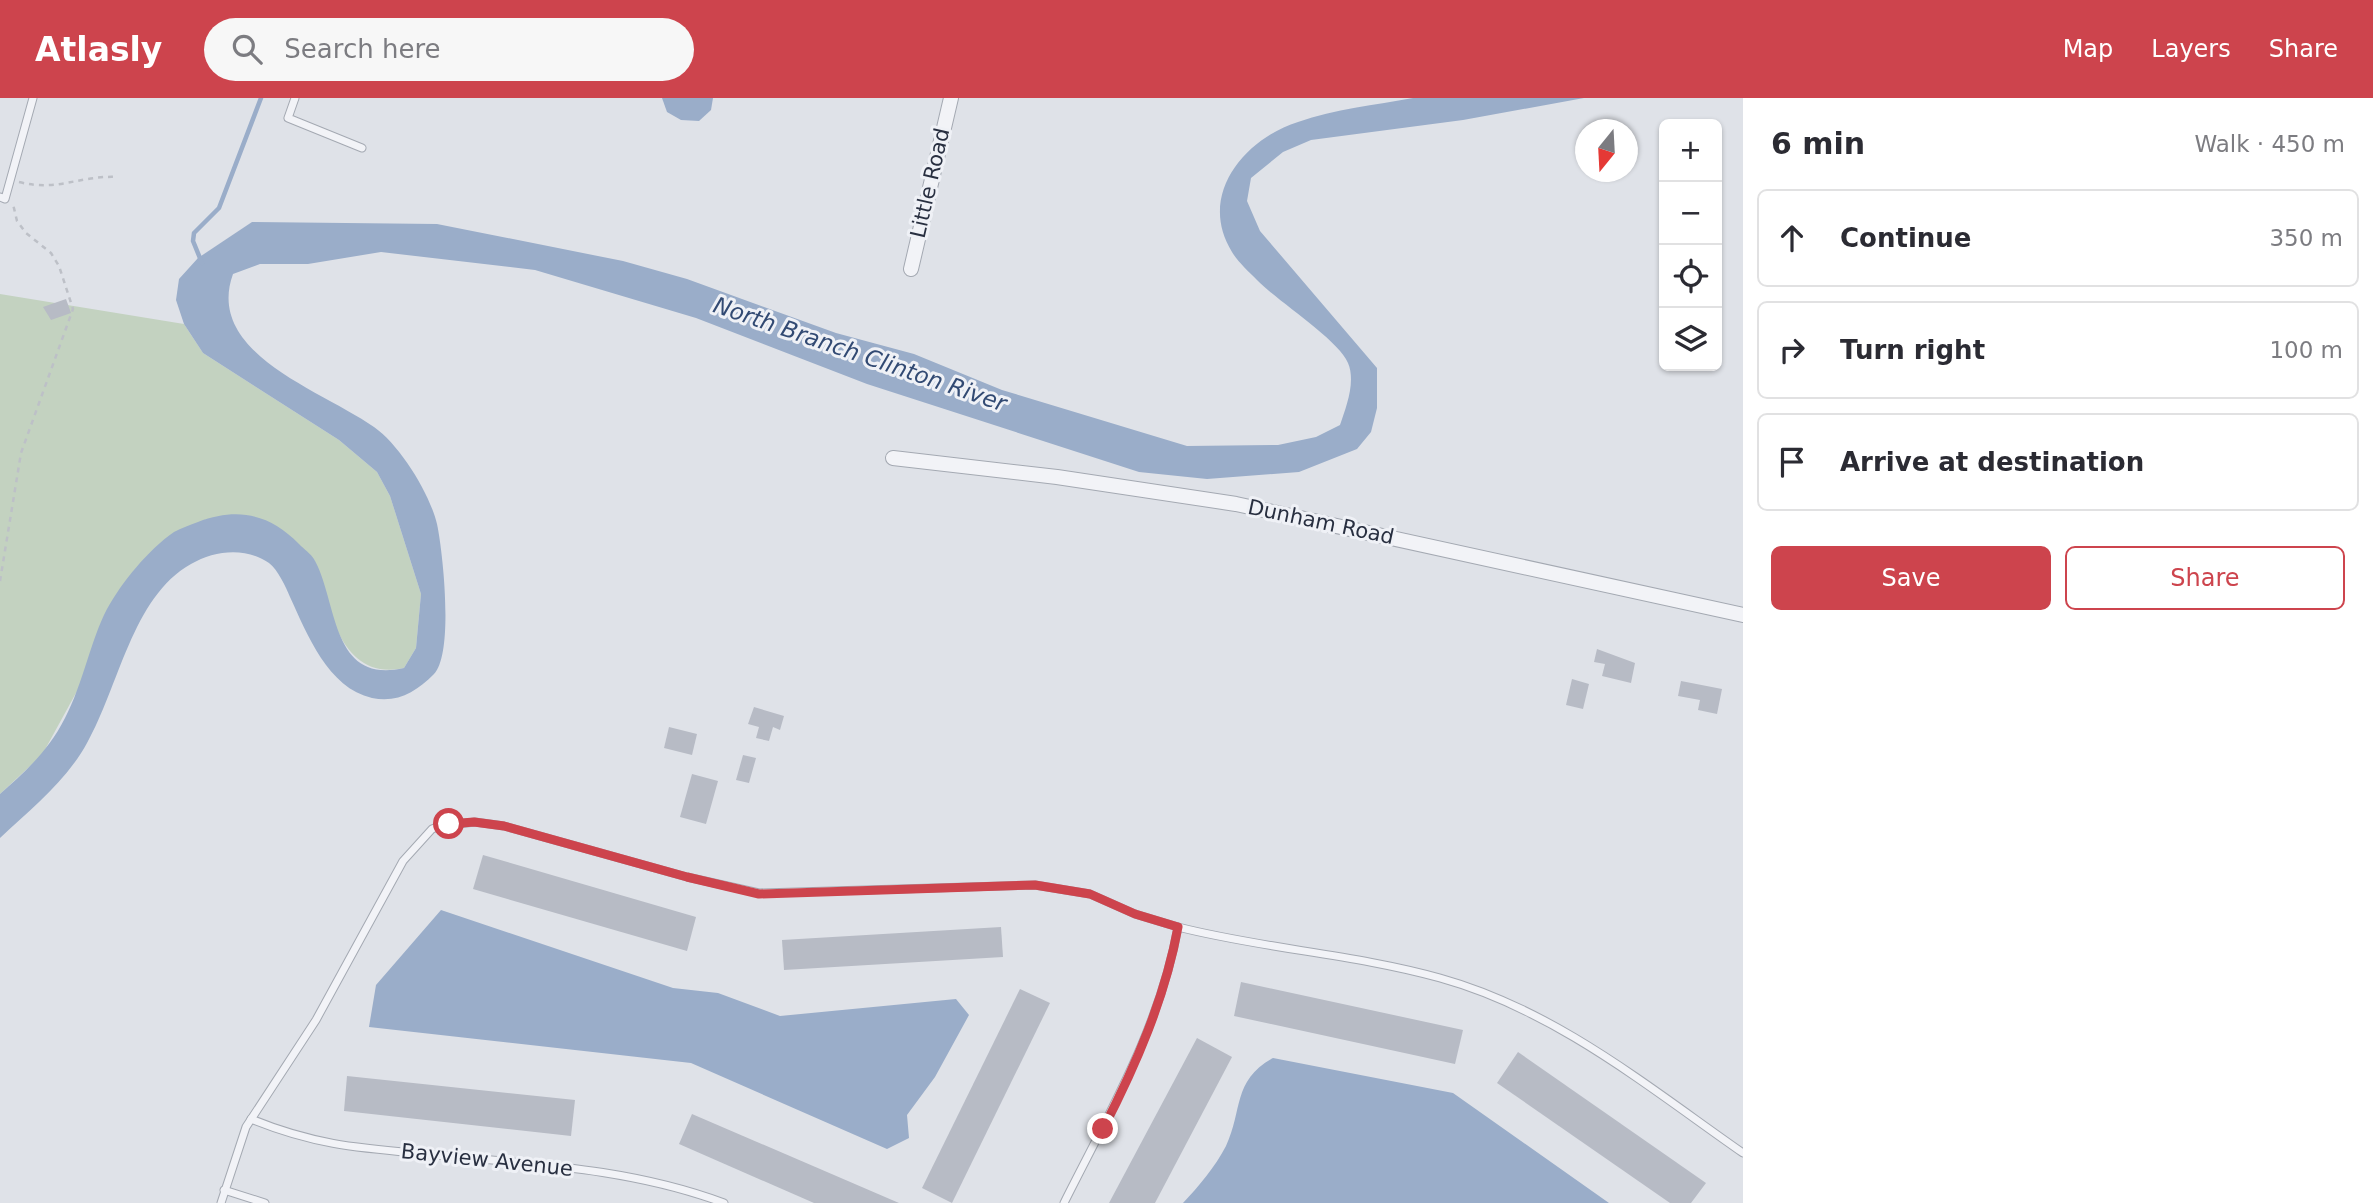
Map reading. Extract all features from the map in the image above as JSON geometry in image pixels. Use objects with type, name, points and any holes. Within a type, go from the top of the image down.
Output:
[{"type":"street","name":"Little Road","points":[[911,269],[951,98]]},
{"type":"street","name":"Dunham Road","points":[[894,458],[1057,477],[1236,504],[1743,615]]},
{"type":"lane","points":[[2,198],[10,180],[33,98]]},
{"type":"lane","points":[[295,98],[288,118],[362,148]]},
{"type":"lane","points":[[221,1203],[251,1119],[321,1011],[403,861],[432,829],[449,824],[474,822],[504,826],[700,881],[759,894],[1035,885],[1090,894],[1135,914],[1178,927],[1406,970],[1497,998],[1550,1022],[1607,1056],[1743,1153]]},
{"type":"lane","points":[[1064,1203],[1113,1111],[1142,1045],[1168,976],[1178,927]]},
{"type":"lane","name":"Bayview Avenue","points":[[251,1119],[328,1145],[615,1173],[679,1187],[724,1203]]},
{"type":"lane","points":[[225,1190],[265,1203]]},
{"type":"path","points":[[10,180],[39,187],[56,187],[94,176],[118,177]]},
{"type":"path","points":[[0,581],[21,453],[73,309],[59,266],[51,253],[26,233],[17,221],[15,205],[2,198]]},
{"type":"green space","points":[[0,294],[184,324],[203,353],[339,440],[377,472],[390,496],[421,594],[416,648],[404,668],[382,669],[365,663],[351,652],[332,617],[314,559],[206,519],[82,682],[42,755],[0,794]]},
{"type":"water","points":[[662,98],[713,98],[711,110],[699,121],[681,120],[667,112]]},
{"type":"water","name":"North Branch Clinton River","points":[[1413,98],[1584,98],[1463,120],[1311,140],[1283,152],[1251,178],[1247,201],[1260,231],[1377,368],[1377,408],[1371,432],[1357,449],[1299,472],[1207,479],[1139,472],[867,384],[696,318],[535,270],[381,252],[308,264],[260,264],[233,274],[229,302],[236,327],[252,348],[274,367],[384,435],[404,458],[421,485],[437,524],[442,556],[445,625],[440,663],[434,674],[406,695],[381,699],[357,692],[343,683],[321,658],[281,579],[269,563],[250,554],[230,552],[200,559],[171,579],[154,598],[129,645],[98,721],[79,757],[48,793],[0,838],[0,794],[36,759],[59,730],[107,609],[145,557],[164,539],[180,529],[213,517],[240,514],[253,516],[277,526],[314,559],[322,576],[340,636],[349,652],[362,664],[380,670],[404,668],[416,648],[421,594],[390,496],[377,472],[339,440],[203,353],[184,324],[176,300],[179,279],[198,258],[252,222],[437,224],[623,261],[687,279],[836,333],[914,354],[1002,390],[1187,446],[1278,445],[1316,437],[1340,425],[1349,394],[1350,370],[1342,353],[1332,343],[1266,289],[1234,256],[1223,231],[1220,210],[1223,191],[1244,156],[1278,130],[1326,114]]},
{"type":"water","points":[[441,910],[673,988],[718,993],[780,1016],[956,999],[969,1015],[935,1077],[907,1115],[909,1138],[887,1149],[691,1063],[369,1027],[376,985]]},
{"type":"water","points":[[1273,1058],[1453,1093],[1609,1203],[1183,1203],[1206,1176],[1226,1146],[1240,1097],[1251,1076]]},
{"type":"building","points":[[66,299],[71,313],[51,320],[43,307]]},
{"type":"building","points":[[1597,649],[1635,663],[1631,683],[1602,676],[1605,664],[1594,662]]},
{"type":"building","points":[[1572,679],[1589,684],[1583,709],[1566,705]]},
{"type":"building","points":[[1681,681],[1722,689],[1717,714],[1698,710],[1700,700],[1678,696]]},
{"type":"building","points":[[754,707],[784,716],[780,730],[773,727],[769,741],[756,738],[759,727],[748,724]]},
{"type":"building","points":[[669,727],[697,734],[692,755],[664,748]]},
{"type":"building","points":[[743,755],[756,758],[749,783],[736,780]]},
{"type":"building","points":[[692,774],[718,781],[706,824],[680,817]]},
{"type":"building","points":[[483,855],[696,917],[687,951],[473,889]]},
{"type":"building","points":[[1001,927],[1003,957],[784,970],[782,940]]},
{"type":"building","points":[[1241,982],[1463,1030],[1455,1064],[1234,1016]]},
{"type":"building","points":[[1020,989],[1050,1003],[952,1203],[922,1188]]},
{"type":"building","points":[[1197,1038],[1232,1057],[1155,1203],[1109,1203]]},
{"type":"building","points":[[1518,1052],[1706,1183],[1691,1203],[1670,1203],[1497,1083]]},
{"type":"building","points":[[347,1076],[575,1100],[571,1136],[344,1111]]},
{"type":"building","points":[[692,1114],[899,1203],[814,1203],[679,1144]]},
{"type":"waterway","points":[[202,263],[193,241],[194,233],[219,208],[261,98]]},
{"type":"route","points":[[449,824],[487,822],[532,832],[687,877],[759,894],[1035,885],[1090,894],[1135,914],[1178,927],[1172,961],[1157,1009],[1103,1129]]}]
